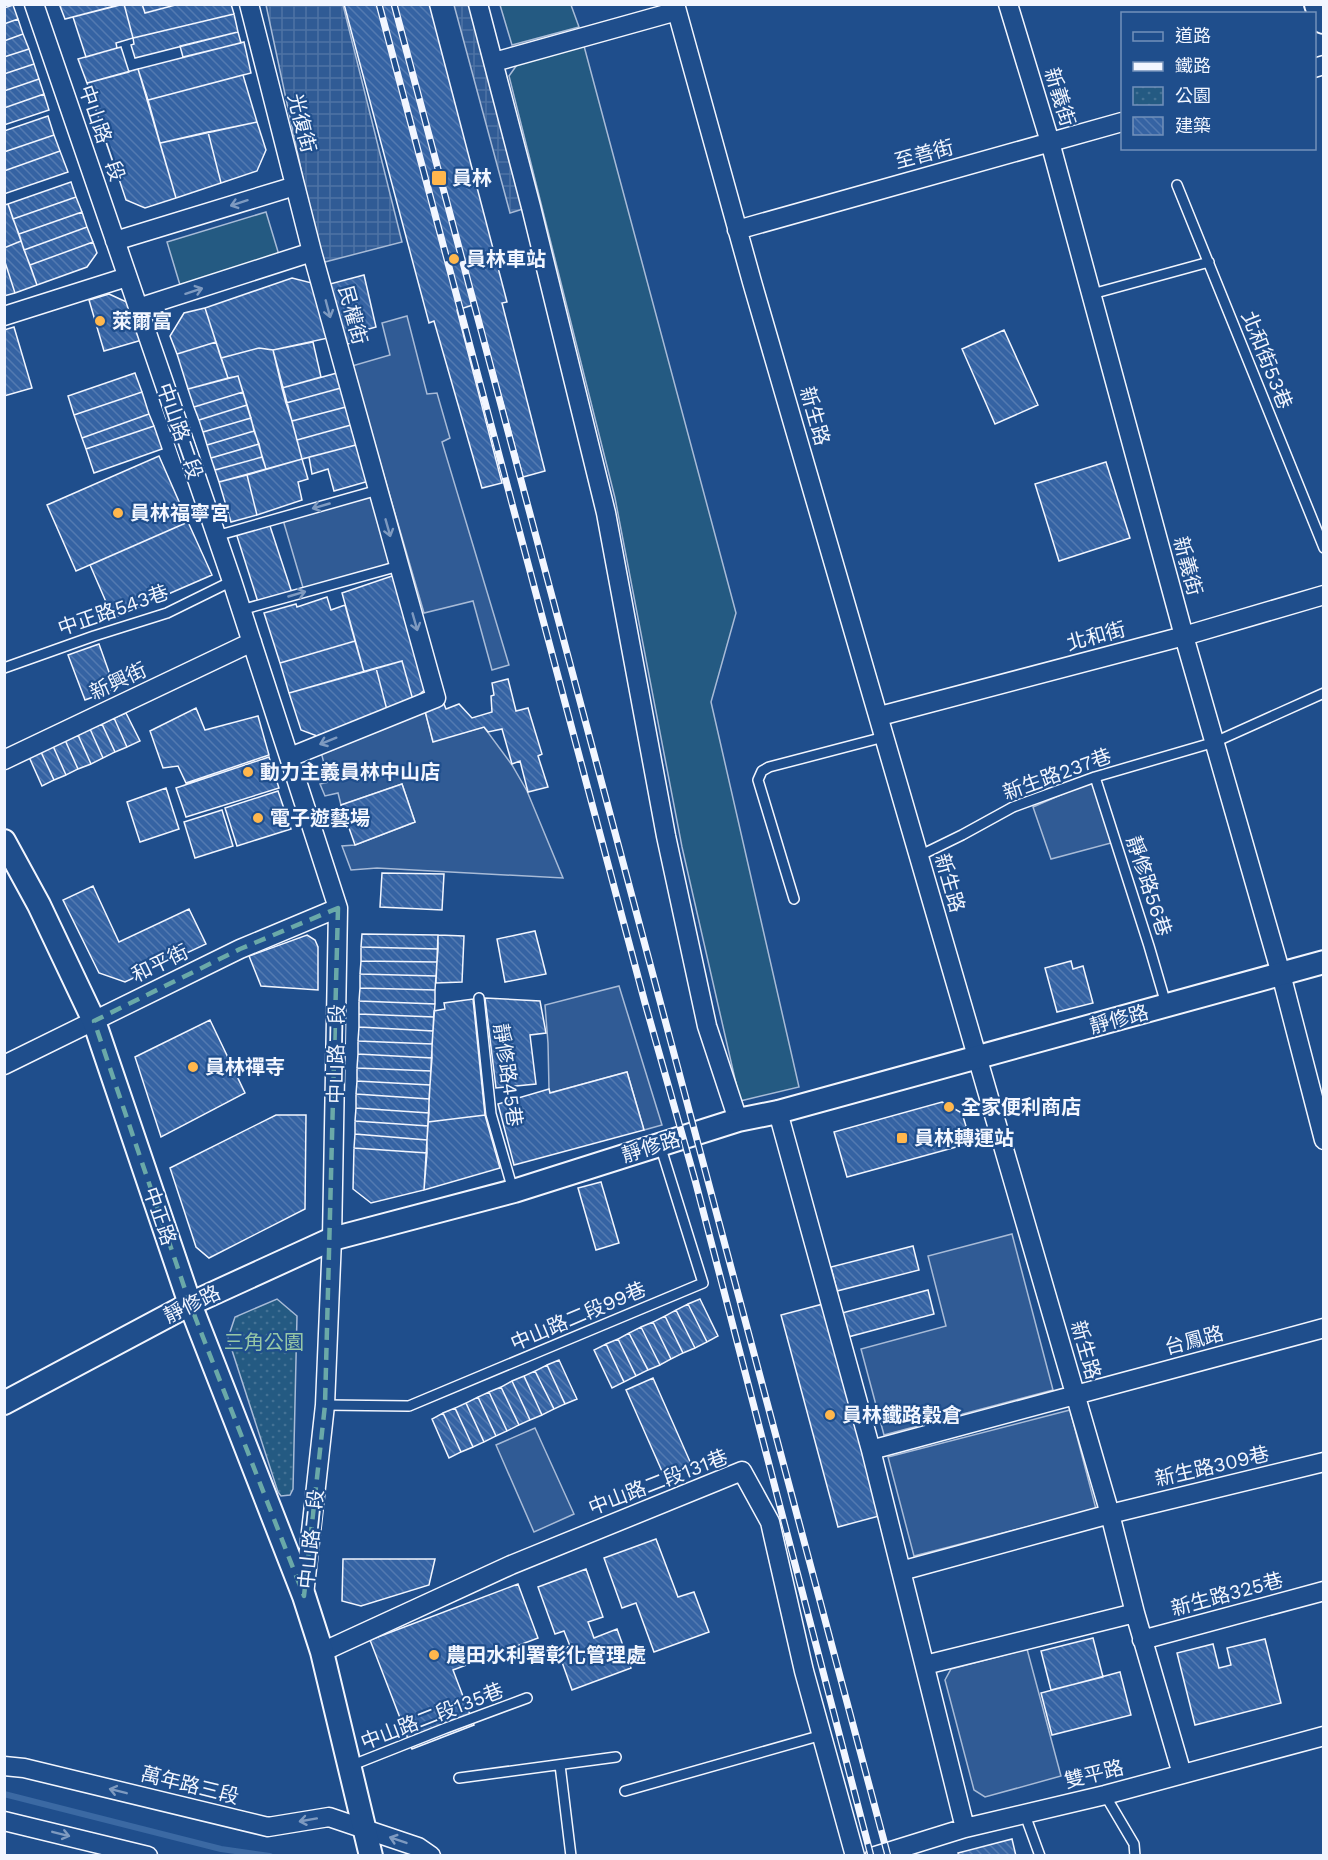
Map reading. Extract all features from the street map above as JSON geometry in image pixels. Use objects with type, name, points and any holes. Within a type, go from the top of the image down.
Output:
[{"type":"main road","points":[[1319,4],[1323,19]]},
{"type":"street","name":"中山路一段","points":[[34,4],[127,276]]},
{"type":"street","name":"光復街","points":[[249,4],[312,252]]},
{"type":"street","points":[[478,4],[606,513],[666,836],[707,1026],[738,1120]]},
{"type":"street","name":"新義街","points":[[1008,4],[1050,142],[1184,636],[1281,974],[1323,1140]]},
{"type":"street","points":[[494,62],[676,8]]},
{"type":"street","name":"新生路","points":[[676,8],[737,230],[1076,1396],[1110,1514],[1142,1640],[1182,1774]]},
{"type":"street","name":"至善街","points":[[737,230],[1121,122]]},
{"type":"street","points":[[115,241],[295,186]]},
{"type":"street","points":[[138,308],[312,252]]},
{"type":"street","name":"民權街","points":[[290,757],[436,698],[312,252]]},
{"type":"street","points":[[4,316],[127,276]]},
{"type":"street","name":"中山路二段","points":[[127,276],[232,581],[338,908],[332,1239],[325,1405],[304,1596],[322,1652],[370,1856]]},
{"type":"street","name":"北和街","points":[[880,717],[1184,636],[1323,596]]},
{"type":"street","name":"新興街","points":[[4,760],[252,642]]},
{"type":"street","name":"中正路","points":[[4,840],[39,905],[94,1021],[190,1304],[304,1596]]},
{"type":"street","name":"和平街","points":[[4,1065],[240,949],[338,908]]},
{"type":"street","name":"靜修路","points":[[4,1403],[190,1304],[332,1239],[513,1191],[738,1120],[778,1112],[1323,962]]},
{"type":"street","points":[[778,1112],[871,1450],[965,1828]]},
{"type":"street","name":"台鳳路","points":[[871,1450],[1323,1328]]},
{"type":"street","name":"新生路309巷","points":[[901,1571],[1110,1514],[1323,1462]]},
{"type":"street","name":"中山路二段131巷","points":[[322,1652],[511,1565],[742,1471],[770,1522],[804,1671],[855,1856]]},
{"type":"street","name":"新生路325巷","points":[[1142,1640],[1323,1592]]},
{"type":"street","points":[[925,1665],[1135,1613]]},
{"type":"street","name":"雙平路","points":[[875,1856],[965,1828],[1105,1795],[1323,1736]]},
{"type":"street","name":"萬年路三段","points":[[4,1766],[24,1768],[268,1827],[329,1817],[418,1847],[430,1856]]},
{"type":"street","points":[[4,1821],[148,1856]]},
{"type":"lane","name":"北和街53巷","points":[[1178,184],[1323,548]]},
{"type":"lane","points":[[1092,294],[1209,262]]},
{"type":"lane","points":[[216,536],[378,490]]},
{"type":"lane","points":[[241,609],[399,566]]},
{"type":"lane","name":"中正路543巷","points":[[4,668],[167,613],[232,581]]},
{"type":"lane","name":"新生路237巷","points":[[919,856],[1013,807],[1095,777],[1215,742],[1323,693]]},
{"type":"lane","points":[[794,899],[758,780],[762,771],[769,767],[884,737]]},
{"type":"lane","name":"靜修路56巷","points":[[1095,777],[1167,1006]]},
{"type":"lane","name":"靜修路45巷","points":[[479,998],[491,1114],[513,1191]]},
{"type":"lane","name":"中山路二段99巷","points":[[325,1405],[409,1406],[702,1283],[659,1144]]},
{"type":"lane","name":"中山路二段135巷","points":[[350,1767],[527,1698]]},
{"type":"lane","points":[[625,1791],[822,1735]]},
{"type":"lane","points":[[459,1778],[616,1757]]},
{"type":"lane","points":[[560,1765],[572,1856]]},
{"type":"lane","points":[[1105,1795],[1134,1844],[1136,1856]]},
{"type":"lane","points":[[1025,1815],[1040,1856]]},
{"type":"highlighted area","points":[[338,908],[325,1405],[304,1596],[190,1304],[94,1021],[240,949]]},
{"type":"green space","points":[[500,5],[571,5],[579,27],[512,45]]},
{"type":"green space","points":[[584,46],[736,613],[711,702],[799,1087],[740,1101],[682,847],[615,498],[509,76],[519,62]]},
{"type":"green space","points":[[266,212],[279,255],[180,285],[167,242]]},
{"type":"green space","name":"三角公園","points":[[277,1299],[297,1316],[293,1489],[290,1495],[281,1496],[228,1338],[235,1317]]},
{"type":"shaded area","points":[[266,5],[343,5],[402,242],[321,263]]},
{"type":"shaded area","points":[[454,5],[469,5],[523,209],[510,213]]},
{"type":"shaded area","points":[[407,316],[427,394],[437,393],[450,438],[442,442],[509,665],[492,670],[473,601],[424,613],[352,366],[390,355],[382,323]]},
{"type":"shaded area","points":[[375,493],[396,564],[304,591],[283,520]]},
{"type":"shaded area","points":[[425,711],[433,741],[484,727],[512,765],[527,791],[563,878],[377,868],[351,870],[342,846],[355,845],[415,822],[402,784],[341,805],[338,793],[325,796],[320,784],[329,782],[321,752]]},
{"type":"shaded area","points":[[1095,780],[1111,843],[1051,859],[1033,807]]},
{"type":"shaded area","points":[[619,986],[662,1125],[644,1130],[627,1072],[550,1093],[549,1089],[545,1005]]},
{"type":"shaded area","points":[[1012,1234],[1053,1390],[884,1435],[861,1349],[946,1326],[928,1256]]},
{"type":"shaded area","points":[[1070,1410],[1096,1509],[914,1556],[888,1457]]},
{"type":"shaded area","points":[[535,1428],[574,1514],[534,1532],[496,1445]]},
{"type":"shaded area","points":[[1027,1649],[1061,1776],[985,1797],[974,1790],[945,1680],[951,1669]]},
{"type":"building","points":[[64,4],[122,4],[65,19],[60,6]]},
{"type":"building","points":[[124,4],[142,4],[145,13],[179,4],[231,4],[234,14],[133,38]]},
{"type":"building","points":[[124,4],[133,38],[116,43],[117,48],[86,57],[73,17]]},
{"type":"building","points":[[142,4],[179,4],[145,13]]},
{"type":"building","name":"員林車站","points":[[344,4],[429,4],[507,302],[502,303],[545,471],[523,477],[476,304],[457,310],[502,483],[482,488],[434,321],[429,323]]},
{"type":"building","points":[[13,5],[18,19],[4,24],[4,8]]},
{"type":"building","points":[[234,14],[238,32],[135,58],[131,45],[134,44],[133,38]]},
{"type":"building","points":[[18,19],[23,34],[4,41],[4,24]]},
{"type":"building","points":[[238,32],[241,43],[183,57],[180,46]]},
{"type":"building","points":[[23,34],[29,49],[4,57],[4,41]]},
{"type":"building","points":[[244,42],[251,73],[148,100],[138,69]]},
{"type":"building","points":[[121,47],[129,72],[87,83],[78,59]]},
{"type":"building","points":[[29,49],[34,64],[4,74],[4,57]]},
{"type":"building","points":[[34,64],[39,79],[4,91],[4,74]]},
{"type":"building","points":[[138,69],[176,198],[145,208],[126,200],[87,83]]},
{"type":"building","points":[[243,75],[257,122],[160,143],[148,100]]},
{"type":"building","points":[[39,79],[44,94],[4,108],[4,91]]},
{"type":"building","points":[[44,94],[49,110],[4,125],[4,108]]},
{"type":"building","points":[[48,116],[54,135],[4,152],[4,131]]},
{"type":"building","points":[[257,122],[266,150],[257,171],[221,183],[208,132]]},
{"type":"building","points":[[208,132],[221,183],[176,198],[160,143]]},
{"type":"building","points":[[54,135],[60,151],[4,171],[4,152]]},
{"type":"building","points":[[60,151],[68,172],[4,194],[4,171]]},
{"type":"building","points":[[71,182],[76,197],[13,219],[8,204]]},
{"type":"building","points":[[76,197],[82,212],[19,234],[13,219]]},
{"type":"building","points":[[8,204],[21,241],[4,248],[4,205]]},
{"type":"building","points":[[82,212],[87,227],[24,250],[19,234]]},
{"type":"building","points":[[87,227],[93,242],[30,265],[24,250]]},
{"type":"building","points":[[21,241],[37,285],[15,293],[4,259],[4,248]]},
{"type":"building","points":[[93,242],[97,253],[87,267],[37,285],[30,265]]},
{"type":"building","points":[[4,259],[15,293],[4,296]]},
{"type":"building","points":[[364,275],[376,327],[351,334],[353,343],[347,344],[330,284]]},
{"type":"building","points":[[292,278],[312,283],[328,338],[273,350],[259,348],[221,358],[205,308]]},
{"type":"building","points":[[109,294],[131,304],[142,340],[104,351],[89,300]]},
{"type":"building","points":[[205,308],[216,342],[177,354],[170,336],[184,313]]},
{"type":"building","points":[[14,327],[32,388],[4,396],[4,330]]},
{"type":"building","points":[[1004,330],[1038,405],[995,424],[962,349]]},
{"type":"building","points":[[216,342],[228,378],[188,389],[177,354]]},
{"type":"building","points":[[313,342],[321,377],[282,388],[273,350]]},
{"type":"building","points":[[259,348],[273,350],[302,459],[266,469],[238,376],[228,378],[221,358]]},
{"type":"building","points":[[135,373],[142,392],[74,415],[68,396]]},
{"type":"building","points":[[337,373],[341,388],[286,403],[282,388]]},
{"type":"building","points":[[238,376],[243,392],[194,407],[188,389]]},
{"type":"building","points":[[341,388],[346,407],[292,421],[286,403]]},
{"type":"building","points":[[142,392],[149,414],[82,438],[74,415]]},
{"type":"building","points":[[243,392],[247,405],[199,420],[194,407]]},
{"type":"building","points":[[247,405],[251,418],[203,432],[199,420]]},
{"type":"building","points":[[346,407],[351,425],[297,440],[292,421]]},
{"type":"building","points":[[149,414],[154,426],[86,449],[82,438]]},
{"type":"building","points":[[251,418],[254,431],[207,445],[203,432]]},
{"type":"building","points":[[351,425],[356,445],[302,459],[297,440]]},
{"type":"building","points":[[154,426],[162,449],[94,473],[86,449]]},
{"type":"building","points":[[254,431],[259,444],[211,458],[207,445]]},
{"type":"building","points":[[259,444],[262,457],[215,470],[211,458]]},
{"type":"building","points":[[356,445],[369,481],[334,491],[328,469],[312,474],[309,457]]},
{"type":"building","name":"員林福寧宮","points":[[159,456],[188,522],[76,571],[47,505]]},
{"type":"building","points":[[262,457],[266,469],[219,482],[215,470]]},
{"type":"building","points":[[302,459],[308,479],[298,482],[302,500],[257,515],[247,475]]},
{"type":"building","points":[[1106,462],[1130,538],[1059,561],[1035,484]]},
{"type":"building","points":[[247,475],[257,515],[231,522],[219,482]]},
{"type":"building","points":[[188,522],[212,575],[113,618],[90,565]]},
{"type":"building","points":[[269,523],[292,593],[258,602],[236,533]]},
{"type":"building","points":[[395,575],[429,686],[413,700],[402,661],[364,672],[342,593]]},
{"type":"building","points":[[327,597],[331,610],[345,605],[355,641],[280,663],[264,613],[296,604],[297,607]]},
{"type":"building","points":[[355,641],[364,672],[289,693],[280,663]]},
{"type":"building","points":[[99,644],[115,689],[85,700],[68,655]]},
{"type":"building","points":[[402,661],[413,700],[387,710],[376,668]]},
{"type":"building","points":[[376,668],[387,710],[317,736],[301,730],[289,693]]},
{"type":"building","points":[[508,679],[516,711],[528,708],[542,754],[538,756],[548,787],[528,792],[520,761],[512,764],[502,729],[488,732],[484,727],[433,742],[425,711],[444,704],[446,709],[459,704],[472,718],[492,712],[491,696],[494,695],[492,683]]},
{"type":"building","points":[[196,708],[205,730],[258,716],[269,755],[186,783],[178,766],[163,768],[150,731]]},
{"type":"building","points":[[126,713],[140,741],[127,747],[114,718]]},
{"type":"building","points":[[114,718],[127,747],[115,752],[102,724]]},
{"type":"building","points":[[102,724],[115,752],[103,758],[90,729]]},
{"type":"building","points":[[90,729],[103,758],[91,764],[78,735]]},
{"type":"building","points":[[78,735],[91,764],[78,769],[65,740]]},
{"type":"building","points":[[65,740],[78,769],[66,775],[53,746]]},
{"type":"building","points":[[53,746],[66,775],[54,780],[41,752]]},
{"type":"building","points":[[41,752],[54,780],[42,786],[29,757]]},
{"type":"building","name":"動力主義員林中山店","points":[[269,757],[279,788],[186,817],[176,788]]},
{"type":"building","points":[[402,784],[415,822],[355,845],[341,805]]},
{"type":"building","points":[[166,788],[179,829],[140,842],[127,802]]},
{"type":"building","name":"電子遊藝場","points":[[278,791],[291,829],[237,846],[225,808]]},
{"type":"building","points":[[222,810],[233,846],[195,858],[184,822]]},
{"type":"building","points":[[382,873],[444,874],[442,910],[380,907]]},
{"type":"building","points":[[93,886],[119,942],[189,909],[206,944],[125,982],[99,973],[63,900]]},
{"type":"building","points":[[535,931],[546,974],[505,982],[497,939]]},
{"type":"building","points":[[362,934],[438,935],[438,949],[361,947]]},
{"type":"building","points":[[307,935],[315,940],[318,947],[318,990],[261,986],[249,956]]},
{"type":"building","points":[[438,935],[464,936],[462,982],[436,983]]},
{"type":"building","points":[[361,947],[438,949],[437,962],[361,961]]},
{"type":"building","points":[[361,961],[437,962],[436,976],[360,974]]},
{"type":"building","points":[[1071,961],[1073,969],[1083,966],[1093,1003],[1057,1012],[1045,968]]},
{"type":"building","points":[[360,974],[436,976],[435,990],[360,988]]},
{"type":"building","points":[[360,988],[435,990],[435,1004],[359,1001]]},
{"type":"building","points":[[485,998],[540,1001],[546,1033],[530,1035],[536,1084],[496,1088]]},
{"type":"building","points":[[473,999],[485,1115],[428,1122],[434,1011],[445,1009],[444,1003]]},
{"type":"building","points":[[359,1001],[435,1004],[434,1017],[359,1014]]},
{"type":"building","points":[[359,1014],[434,1017],[433,1031],[359,1027]]},
{"type":"building","points":[[210,1020],[245,1093],[161,1137],[135,1057]]},
{"type":"building","points":[[359,1027],[433,1031],[432,1044],[358,1041]]},
{"type":"building","points":[[358,1041],[432,1044],[432,1058],[358,1054]]},
{"type":"building","points":[[358,1054],[432,1058],[431,1071],[357,1068]]},
{"type":"building","points":[[357,1068],[431,1071],[430,1085],[357,1081]]},
{"type":"building","points":[[627,1072],[644,1130],[514,1165],[498,1104],[549,1089],[550,1093]]},
{"type":"building","points":[[357,1081],[430,1085],[429,1099],[356,1094]]},
{"type":"building","points":[[356,1094],[429,1099],[429,1113],[356,1108]]},
{"type":"building","name":"員林轉運站","points":[[942,1102],[962,1113],[971,1143],[847,1177],[834,1132]]},
{"type":"building","points":[[356,1108],[429,1113],[428,1126],[355,1121]]},
{"type":"building","points":[[276,1115],[306,1115],[305,1209],[209,1258],[196,1247],[170,1168]]},
{"type":"building","points":[[485,1115],[500,1168],[424,1190],[428,1122]]},
{"type":"building","points":[[355,1121],[428,1126],[427,1140],[355,1134]]},
{"type":"building","points":[[355,1134],[427,1140],[427,1153],[354,1148]]},
{"type":"building","points":[[354,1148],[427,1153],[424,1190],[371,1203],[353,1189]]},
{"type":"building","points":[[601,1182],[619,1243],[596,1250],[578,1188]]},
{"type":"building","points":[[913,1246],[919,1270],[837,1291],[831,1267]]},
{"type":"building","points":[[928,1290],[934,1314],[848,1337],[842,1313]]},
{"type":"building","points":[[700,1299],[718,1336],[707,1342],[688,1304]]},
{"type":"building","points":[[688,1304],[707,1342],[695,1348],[676,1310]]},
{"type":"building","name":"員林鐵路穀倉","points":[[823,1304],[879,1516],[838,1527],[781,1315]]},
{"type":"building","points":[[676,1310],[695,1348],[683,1353],[665,1316]]},
{"type":"building","points":[[665,1316],[683,1353],[671,1359],[653,1322]]},
{"type":"building","points":[[653,1322],[671,1359],[660,1365],[641,1327]]},
{"type":"building","points":[[641,1327],[660,1365],[648,1370],[629,1333]]},
{"type":"building","points":[[629,1333],[648,1370],[636,1376],[618,1339]]},
{"type":"building","points":[[618,1339],[636,1376],[624,1382],[606,1344]]},
{"type":"building","points":[[606,1344],[624,1382],[612,1388],[594,1350]]},
{"type":"building","points":[[559,1360],[577,1399],[565,1404],[547,1365]]},
{"type":"building","points":[[547,1365],[565,1404],[554,1409],[535,1371]]},
{"type":"building","points":[[535,1371],[554,1409],[542,1415],[524,1376]]},
{"type":"building","points":[[524,1376],[542,1415],[530,1420],[512,1381]]},
{"type":"building","points":[[653,1378],[692,1466],[665,1478],[626,1390]]},
{"type":"building","points":[[512,1381],[530,1420],[519,1425],[501,1387]]},
{"type":"building","points":[[501,1387],[519,1425],[507,1431],[489,1392]]},
{"type":"building","points":[[489,1392],[507,1431],[496,1436],[478,1397]]},
{"type":"building","points":[[478,1397],[496,1436],[484,1442],[466,1403]]},
{"type":"building","points":[[466,1403],[484,1442],[473,1447],[455,1408]]},
{"type":"building","points":[[455,1408],[473,1447],[461,1452],[443,1413]]},
{"type":"building","points":[[443,1413],[461,1452],[449,1458],[432,1419]]},
{"type":"building","points":[[656,1539],[678,1597],[694,1592],[709,1632],[654,1652],[636,1603],[622,1608],[604,1558]]},
{"type":"building","points":[[343,1559],[435,1559],[429,1585],[361,1606],[342,1601]]},
{"type":"building","points":[[586,1569],[603,1617],[588,1622],[594,1638],[617,1629],[631,1668],[572,1690],[558,1651],[570,1646],[564,1631],[555,1634],[538,1587]]},
{"type":"building","name":"農田水利署彰化管理處","points":[[518,1584],[538,1638],[453,1670],[474,1725],[412,1749],[370,1640]]},
{"type":"building","points":[[1093,1638],[1103,1677],[1051,1690],[1041,1651]]},
{"type":"building","points":[[1265,1639],[1281,1703],[1195,1725],[1177,1653],[1213,1644],[1219,1668],[1231,1665],[1227,1648]]},
{"type":"building","points":[[1120,1672],[1131,1715],[1052,1735],[1041,1693]]},
{"type":"building","points":[[1012,1839],[1016,1856],[959,1856],[958,1853]]},
{"type":"waterway","points":[[4,1794],[221,1849],[270,1856]]},
{"type":"railway","points":[[379,4],[645,1003],[695,1180],[871,1856]]},
{"type":"railway","points":[[394,4],[888,1856]]},
{"type":"place","name":"員林","points":[[439,178]]},
{"type":"place","name":"員林車站","points":[[454,259]]},
{"type":"place","name":"萊爾富","points":[[100,321]]},
{"type":"place","name":"員林福寧宮","points":[[118,513]]},
{"type":"place","name":"動力主義員林中山店","points":[[248,772]]},
{"type":"place","name":"電子遊藝場","points":[[258,818]]},
{"type":"place","name":"員林禪寺","points":[[193,1067]]},
{"type":"place","name":"全家便利商店","points":[[949,1107]]},
{"type":"place","name":"員林轉運站","points":[[902,1138]]},
{"type":"place","name":"員林鐵路穀倉","points":[[830,1415]]},
{"type":"place","name":"農田水利署彰化管理處","points":[[434,1655]]}]
